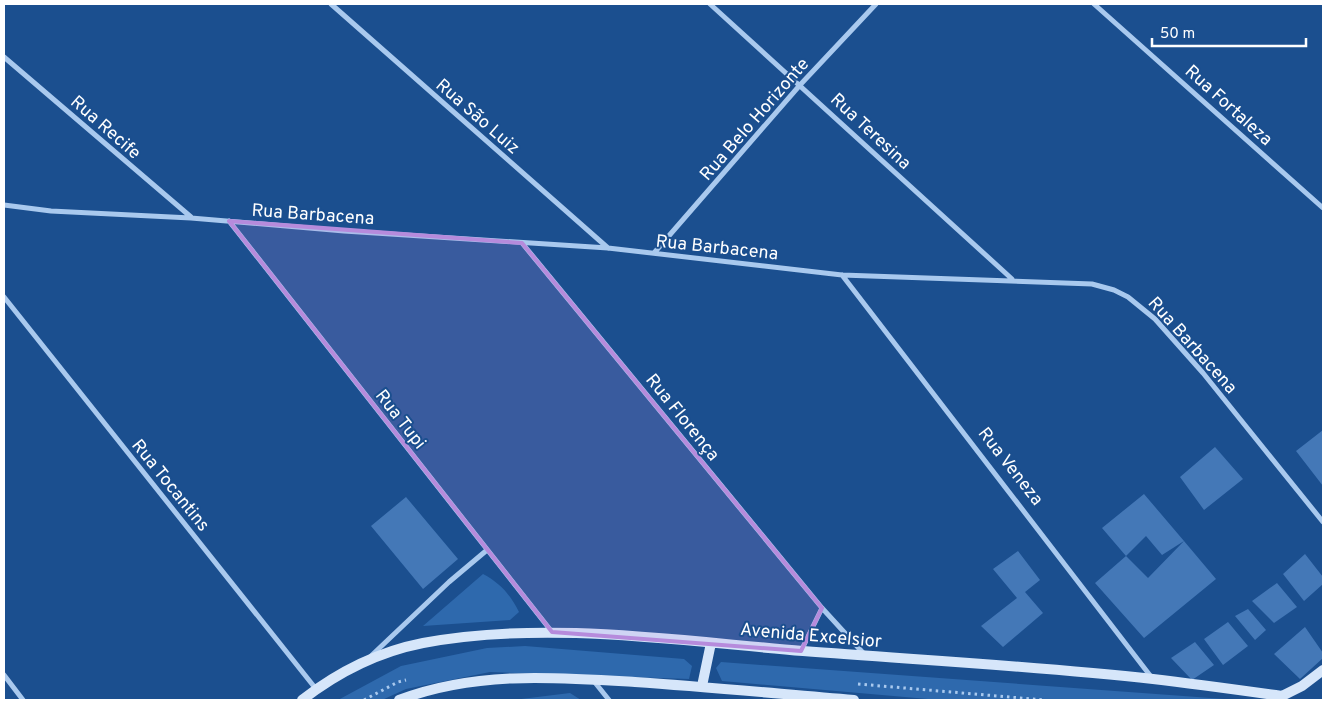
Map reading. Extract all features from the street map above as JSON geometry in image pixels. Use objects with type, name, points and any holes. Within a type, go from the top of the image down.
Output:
[{"type":"street","name":"Rua São Luiz","points":[[331,4],[608,248]]},
{"type":"street","name":"Rua Teresina","points":[[710,4],[1012,280]]},
{"type":"street","name":"Rua Belo Horizonte","points":[[654,254],[800,85],[876,4]]},
{"type":"street","name":"Rua Fortaleza","points":[[1094,4],[1323,208]]},
{"type":"street","name":"Rua Recife","points":[[4,57],[191,218]]},
{"type":"street","name":"Rua Barbacena","points":[[4,205],[51,211],[191,218],[608,248],[842,274],[1092,284],[1114,290],[1141,306],[1171,336],[1323,522]]},
{"type":"street","name":"Rua Tupi","points":[[229,221],[552,632]]},
{"type":"street","name":"Rua Florença","points":[[522,243],[822,608],[866,656]]},
{"type":"street","name":"Rua Veneza","points":[[842,274],[1152,679]]},
{"type":"street","name":"Rua Tocantins","points":[[4,297],[316,689]]},
{"type":"street","points":[[369,658],[442,587],[487,550]]},
{"type":"street","points":[[801,651],[822,608]]},
{"type":"street","name":"Avenida Excelsior","points":[[302,700],[316,689],[369,658],[420,644],[464,636],[552,632],[1152,679],[1284,698],[1323,670]]},
{"type":"street","points":[[702,686],[710,643]]},
{"type":"street","points":[[4,675],[23,700]]},
{"type":"street","points":[[399,700],[446,686],[482,680],[520,677],[702,686],[854,700]]},
{"type":"street","points":[[592,680],[609,700]]},
{"type":"highlighted area","points":[[229,221],[522,243],[822,608],[801,651],[552,632]]},
{"type":"shaded area","points":[[483,574],[495,581],[508,594],[516,606],[519,612],[510,620],[423,626]]},
{"type":"shaded area","points":[[525,646],[684,659],[692,666],[689,679],[490,672],[406,689],[382,700],[338,700],[401,666],[487,648]]},
{"type":"shaded area","points":[[721,662],[1238,700],[939,700],[722,681],[716,668]]},
{"type":"shaded area","points":[[570,693],[581,700],[513,700]]},
{"type":"building","points":[[1323,430],[1323,486],[1296,451]]},
{"type":"building","points":[[1215,447],[1243,479],[1204,510],[1180,477]]},
{"type":"building","points":[[1144,494],[1184,541],[1162,555],[1146,536],[1126,556],[1102,528]]},
{"type":"building","points":[[406,497],[458,559],[423,589],[371,526]]},
{"type":"building","points":[[1184,541],[1216,579],[1144,638],[1095,583],[1126,556],[1148,578]]},
{"type":"building","points":[[1018,551],[1040,580],[1025,592],[1043,613],[1003,647],[981,626],[1017,598],[993,569]]},
{"type":"building","points":[[1305,554],[1323,577],[1323,584],[1304,601],[1283,574]]},
{"type":"building","points":[[1277,583],[1297,607],[1274,623],[1252,601]]},
{"type":"building","points":[[1248,609],[1266,630],[1255,640],[1235,616]]},
{"type":"building","points":[[1228,622],[1248,646],[1223,665],[1204,639]]},
{"type":"building","points":[[1305,627],[1323,653],[1323,658],[1300,679],[1274,654]]},
{"type":"building","points":[[1195,642],[1214,665],[1192,680],[1171,658]]}]
